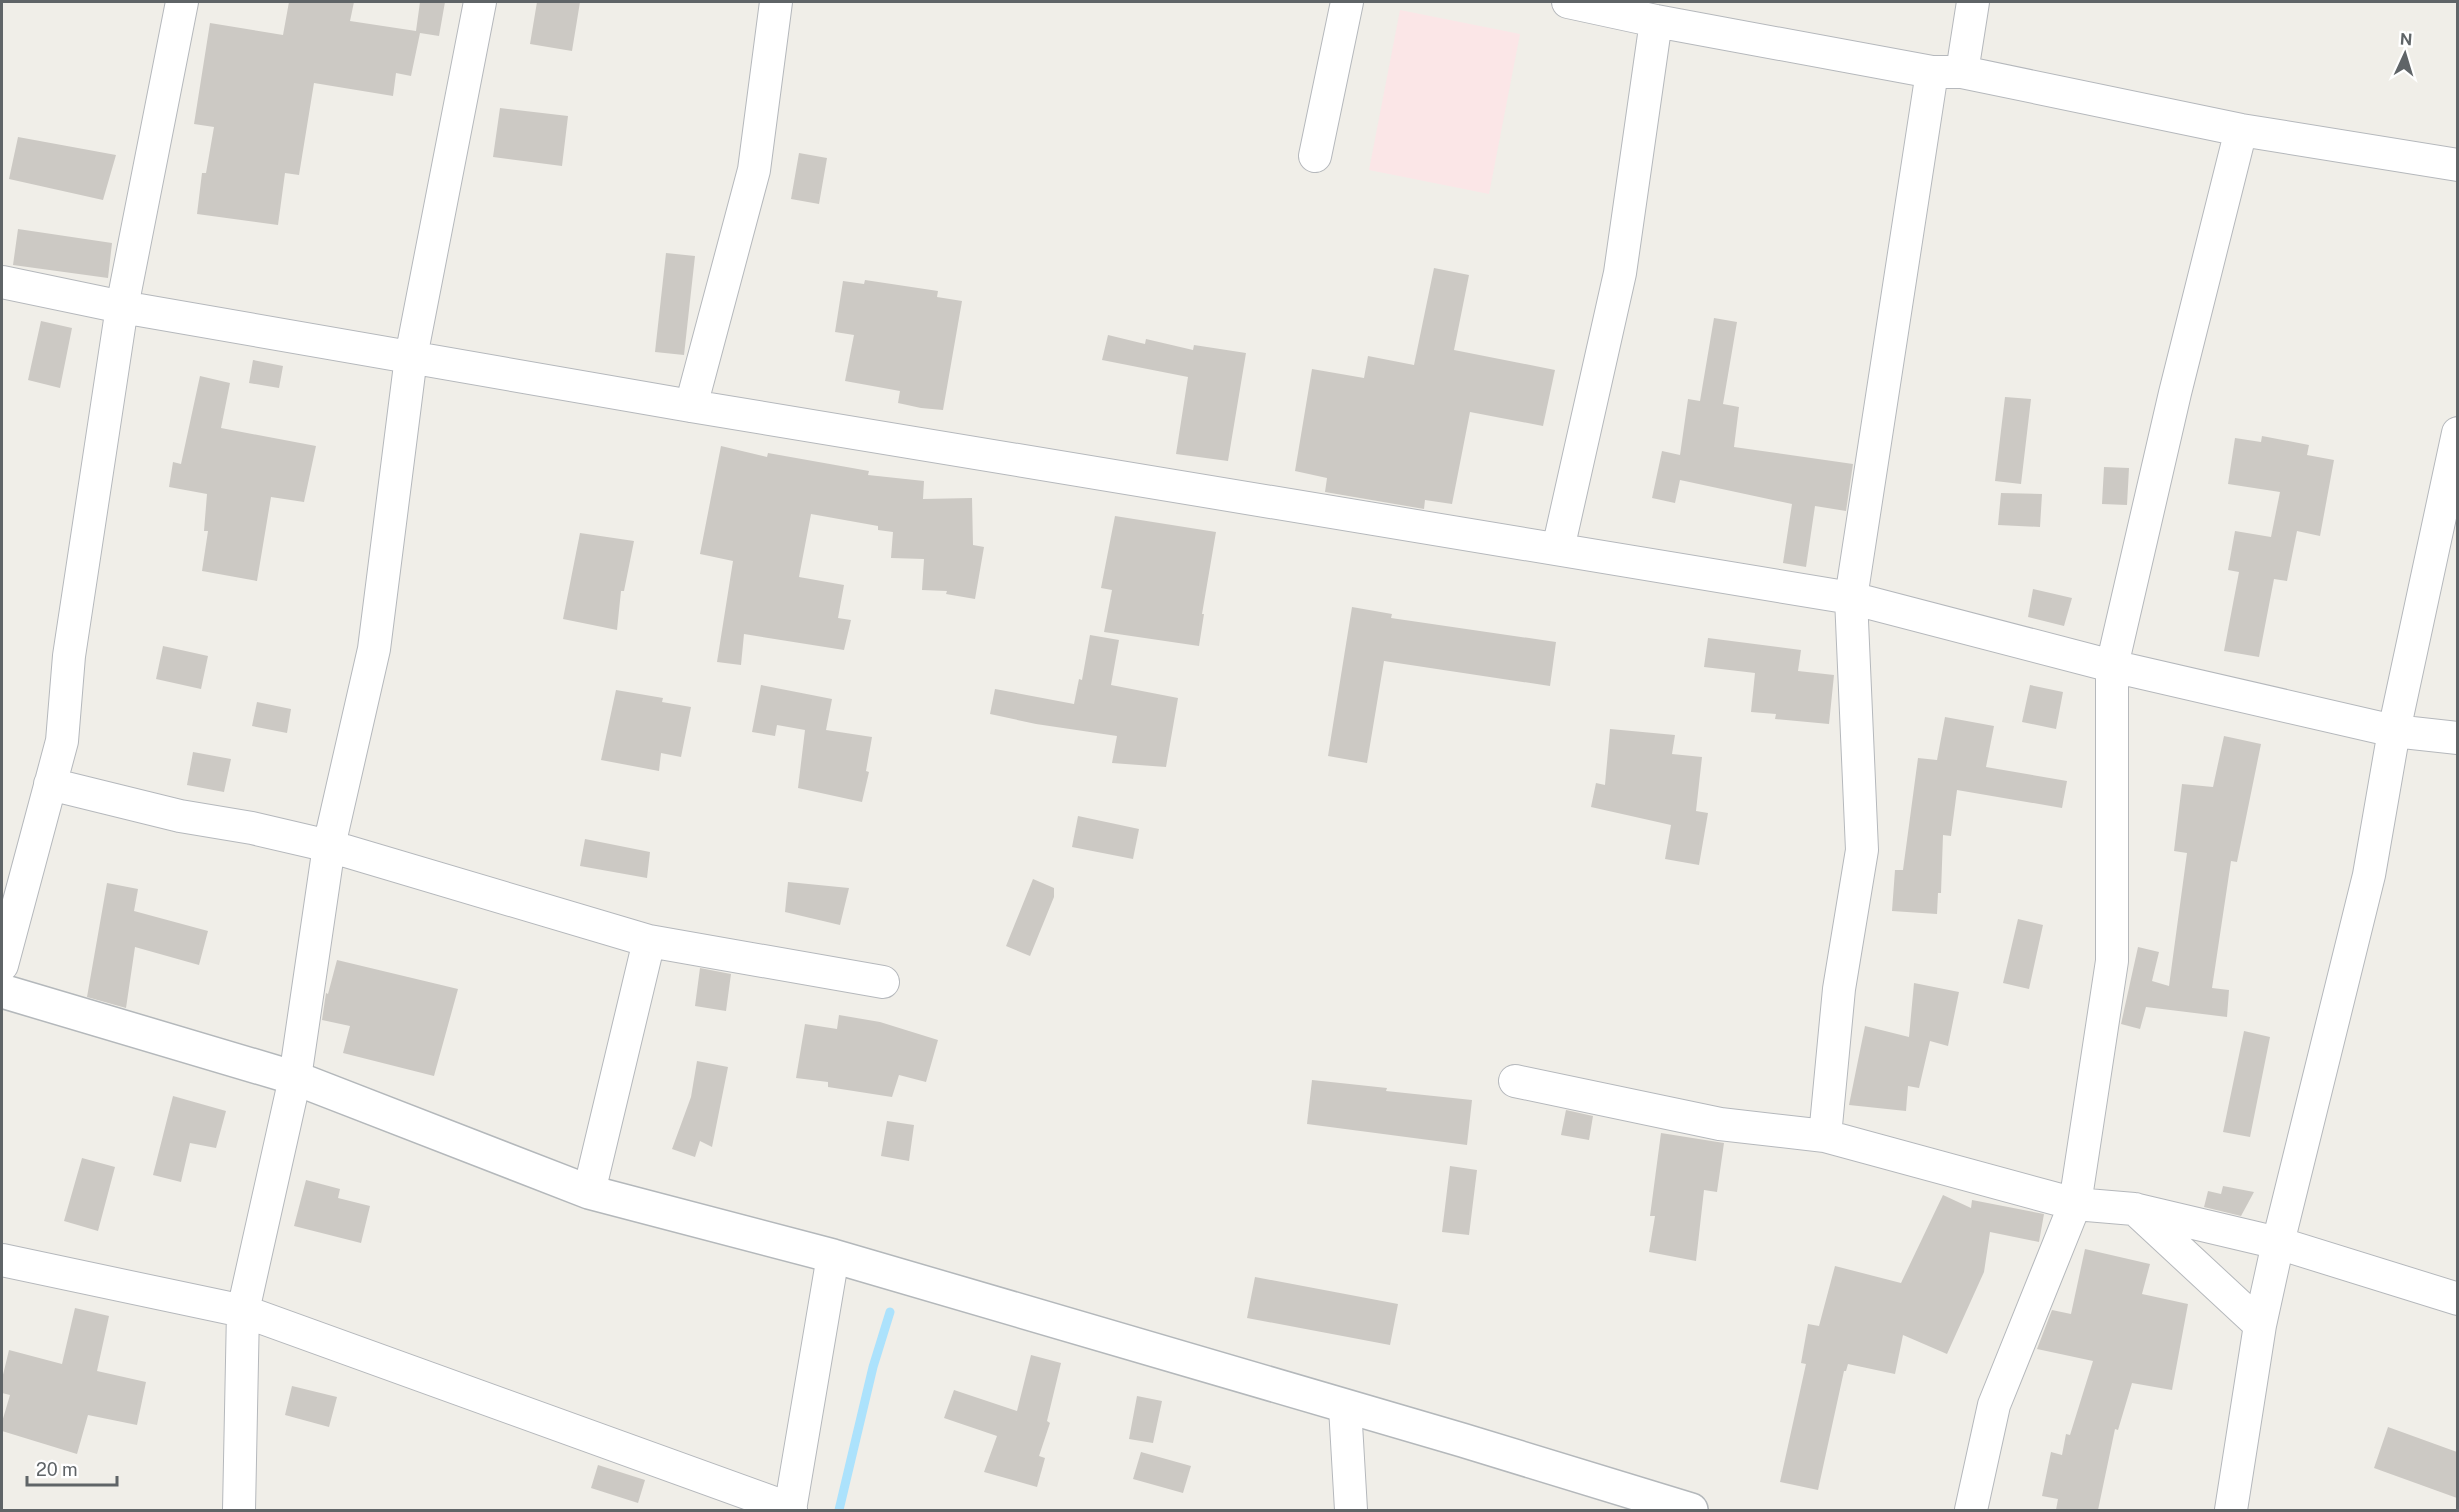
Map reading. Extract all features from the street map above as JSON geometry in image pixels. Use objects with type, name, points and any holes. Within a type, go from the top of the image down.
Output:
[{"type":"street","points":[[2,965],[62,741],[69,656],[122,307],[182,2]]},
{"type":"street","points":[[239,1510],[243,1311],[295,1078],[329,846],[374,649],[411,357],[480,2]]},
{"type":"street","points":[[691,406],[754,170],[776,2]]},
{"type":"street","points":[[1315,156],[1347,2]]},
{"type":"street","points":[[1568,2],[1656,21],[1932,72],[1962,72],[2241,130],[2457,165]]},
{"type":"street","points":[[1962,72],[1973,2]]},
{"type":"street","points":[[1558,549],[1620,273],[1656,21]]},
{"type":"street","points":[[1825,1136],[1839,989],[1862,850],[1851,598],[1932,72]]},
{"type":"street","points":[[1971,1510],[1994,1405],[2075,1204],[2112,961],[2112,666],[2175,393],[2241,130]]},
{"type":"street","points":[[2,282],[122,307],[691,406],[1851,598],[2112,666],[2394,731],[2457,738]]},
{"type":"street","points":[[2231,1510],[2260,1325],[2278,1243],[2369,875],[2394,731],[2457,433]]},
{"type":"street","points":[[50,784],[180,816],[252,828],[329,846],[649,941],[883,982]]},
{"type":"street","points":[[589,1192],[649,941]]},
{"type":"street","points":[[2,991],[295,1078],[589,1192],[833,1256],[1691,1510]]},
{"type":"street","points":[[1515,1081],[1720,1124],[1825,1136],[2075,1204],[2134,1209],[2278,1243],[2457,1299]]},
{"type":"street","points":[[2134,1209],[2260,1325]]},
{"type":"street","points":[[2,1260],[243,1311],[790,1510],[833,1256]]},
{"type":"street","points":[[1345,1407],[1351,1510]]},
{"type":"shaded area","points":[[1400,10],[1520,34],[1489,194],[1369,170]]},
{"type":"building","points":[[289,2],[354,2],[350,21],[416,31],[420,2],[445,2],[439,36],[420,33],[411,76],[396,73],[393,96],[314,83],[299,175],[285,173],[278,225],[197,214],[202,173],[206,173],[214,127],[194,124],[210,23],[283,35]]},
{"type":"building","points":[[537,2],[580,2],[572,51],[530,44]]},
{"type":"building","points":[[500,108],[568,116],[562,166],[493,157]]},
{"type":"building","points":[[18,137],[116,155],[103,200],[9,179]]},
{"type":"building","points":[[799,153],[827,158],[819,204],[791,199]]},
{"type":"building","points":[[18,229],[112,243],[108,278],[13,265]]},
{"type":"building","points":[[666,253],[695,256],[684,355],[655,352]]},
{"type":"building","points":[[1434,268],[1469,275],[1454,350],[1555,370],[1543,426],[1470,412],[1452,504],[1425,500],[1424,509],[1325,492],[1327,478],[1295,471],[1312,369],[1364,378],[1368,356],[1414,365]]},
{"type":"building","points":[[865,280],[938,291],[937,297],[962,301],[943,410],[898,403],[900,391],[845,381],[854,335],[835,332],[843,281],[864,284]]},
{"type":"building","points":[[1714,318],[1737,322],[1723,404],[1739,407],[1734,447],[1853,464],[1846,511],[1815,506],[1806,567],[1783,563],[1792,504],[1680,480],[1675,503],[1652,498],[1662,451],[1680,455],[1688,399],[1700,401]]},
{"type":"building","points":[[41,321],[72,328],[60,388],[28,380]]},
{"type":"building","points":[[1108,335],[1145,344],[1146,339],[1193,350],[1194,345],[1246,353],[1228,461],[1176,454],[1188,377],[1102,360]]},
{"type":"building","points":[[253,360],[283,366],[279,388],[249,383]]},
{"type":"building","points":[[200,376],[230,383],[221,428],[316,446],[304,502],[271,497],[257,581],[202,571],[208,531],[204,531],[207,494],[169,487],[173,462],[181,464]]},
{"type":"building","points":[[2005,397],[2031,399],[2021,484],[1995,481]]},
{"type":"building","points":[[2262,436],[2309,445],[2307,455],[2334,460],[2320,536],[2297,531],[2287,581],[2274,579],[2259,657],[2224,651],[2239,572],[2228,570],[2235,531],[2271,537],[2280,492],[2228,484],[2235,438],[2261,442]]},
{"type":"building","points":[[721,446],[767,457],[768,453],[869,471],[868,475],[924,481],[923,499],[972,498],[973,545],[984,547],[975,599],[946,594],[947,591],[922,590],[924,559],[891,558],[893,532],[878,530],[878,526],[811,514],[799,577],[844,585],[838,618],[851,620],[844,650],[744,634],[741,665],[717,662],[733,561],[700,554]]},
{"type":"building","points":[[2104,467],[2129,468],[2127,505],[2102,504]]},
{"type":"building","points":[[2001,493],[2042,494],[2040,527],[1998,525]]},
{"type":"building","points":[[1115,516],[1216,532],[1199,646],[1104,632],[1112,590],[1101,588]]},
{"type":"building","points":[[580,533],[634,541],[624,591],[621,591],[617,630],[563,619]]},
{"type":"building","points":[[2033,589],[2072,598],[2064,626],[2028,617]]},
{"type":"building","points":[[1352,607],[1392,614],[1391,618],[1556,642],[1550,686],[1384,661],[1367,763],[1328,756]]},
{"type":"building","points":[[1090,635],[1119,640],[1111,685],[1178,698],[1166,767],[1112,763],[1117,736],[1036,724],[990,714],[995,689],[1074,704],[1079,679],[1082,680]]},
{"type":"building","points":[[1708,638],[1801,650],[1798,671],[1834,675],[1829,724],[1775,719],[1776,714],[1751,712],[1755,673],[1704,667]]},
{"type":"building","points":[[163,646],[208,656],[201,689],[156,679]]},
{"type":"building","points":[[761,685],[832,699],[826,730],[872,737],[866,771],[869,772],[862,802],[798,788],[805,730],[777,725],[775,736],[752,732]]},
{"type":"building","points":[[2030,685],[2063,692],[2056,729],[2022,722]]},
{"type":"building","points":[[616,690],[663,698],[662,702],[691,707],[681,757],[661,753],[659,771],[601,760]]},
{"type":"building","points":[[257,702],[291,709],[287,733],[252,726]]},
{"type":"building","points":[[1945,717],[1994,726],[1986,767],[2067,781],[2062,808],[1957,790],[1951,836],[1943,835],[1941,893],[1938,893],[1937,914],[1892,911],[1895,870],[1903,870],[1918,758],[1937,760]]},
{"type":"building","points":[[1610,729],[1675,735],[1672,754],[1702,757],[1696,811],[1708,813],[1699,865],[1665,859],[1671,825],[1591,807],[1596,783],[1605,785]]},
{"type":"building","points":[[2224,736],[2261,744],[2237,862],[2231,861],[2212,988],[2229,990],[2227,1017],[2146,1007],[2140,1029],[2121,1024],[2138,947],[2159,952],[2152,981],[2169,986],[2187,853],[2174,851],[2182,784],[2213,787]]},
{"type":"building","points":[[193,752],[231,759],[224,792],[187,785]]},
{"type":"building","points":[[1078,816],[1139,829],[1133,859],[1072,847]]},
{"type":"building","points":[[585,839],[650,852],[647,878],[580,866]]},
{"type":"building","points":[[1033,879],[1054,888],[1054,897],[1030,956],[1006,946]]},
{"type":"building","points":[[788,882],[849,888],[840,925],[785,912]]},
{"type":"building","points":[[107,883],[138,889],[134,911],[208,931],[199,965],[135,947],[126,1008],[87,997]]},
{"type":"building","points":[[2018,919],[2043,925],[2029,989],[2003,983]]},
{"type":"building","points":[[337,960],[458,989],[434,1076],[343,1053],[350,1026],[322,1020],[326,993],[328,994]]},
{"type":"building","points":[[700,968],[731,974],[726,1011],[695,1006]]},
{"type":"building","points":[[1914,983],[1959,992],[1948,1046],[1930,1041],[1919,1088],[1908,1086],[1906,1111],[1849,1105],[1865,1026],[1909,1037]]},
{"type":"building","points":[[839,1015],[880,1022],[938,1040],[926,1082],[899,1075],[892,1097],[828,1087],[828,1082],[796,1078],[805,1024],[837,1029]]},
{"type":"building","points":[[2244,1031],[2270,1037],[2250,1137],[2223,1132]]},
{"type":"building","points":[[697,1061],[728,1067],[712,1147],[700,1141],[695,1157],[672,1149],[691,1097]]},
{"type":"building","points":[[1312,1080],[1472,1100],[1467,1145],[1307,1124]]},
{"type":"building","points":[[173,1096],[226,1111],[216,1148],[190,1143],[181,1182],[153,1175]]},
{"type":"building","points":[[1566,1110],[1593,1116],[1589,1140],[1561,1135]]},
{"type":"building","points":[[887,1121],[914,1125],[909,1161],[881,1156]]},
{"type":"building","points":[[1661,1133],[1724,1143],[1717,1192],[1704,1190],[1696,1261],[1649,1252],[1655,1216],[1650,1216]]},
{"type":"building","points":[[82,1158],[115,1167],[98,1231],[64,1221]]},
{"type":"building","points":[[1450,1166],[1477,1170],[1469,1235],[1442,1232]]},
{"type":"building","points":[[306,1180],[340,1189],[338,1198],[370,1206],[361,1243],[294,1226]]},
{"type":"building","points":[[2223,1186],[2254,1192],[2241,1216],[2204,1207],[2208,1191],[2221,1194]]},
{"type":"building","points":[[1943,1195],[1971,1208],[1972,1200],[2044,1214],[2039,1242],[1990,1232],[1984,1272],[1947,1354],[1903,1335],[1895,1374],[1848,1364],[1844,1371],[1818,1490],[1780,1482],[1806,1364],[1801,1363],[1808,1324],[1819,1326],[1835,1266],[1901,1283]]},
{"type":"building","points":[[2085,1249],[2150,1264],[2142,1294],[2188,1304],[2172,1390],[2132,1383],[2118,1430],[2115,1429],[2098,1510],[2056,1510],[2058,1499],[2042,1496],[2051,1452],[2062,1455],[2066,1434],[2070,1435],[2093,1361],[2037,1349],[2052,1310],[2071,1314]]},
{"type":"building","points":[[1255,1277],[1398,1304],[1390,1345],[1247,1318]]},
{"type":"building","points":[[75,1308],[109,1316],[97,1371],[146,1382],[137,1425],[88,1415],[77,1454],[2,1431],[2,1422],[10,1395],[2,1393],[2,1379],[9,1350],[62,1364]]},
{"type":"building","points":[[1031,1355],[1061,1363],[1047,1421],[1050,1423],[1039,1456],[1045,1458],[1037,1487],[984,1472],[997,1436],[944,1418],[954,1390],[1017,1411]]},
{"type":"building","points":[[292,1386],[337,1397],[329,1427],[285,1415]]},
{"type":"building","points":[[1137,1396],[1162,1401],[1153,1443],[1129,1439]]},
{"type":"building","points":[[2388,1427],[2457,1452],[2457,1498],[2374,1468]]},
{"type":"building","points":[[1141,1452],[1191,1466],[1183,1493],[1133,1479]]},
{"type":"building","points":[[598,1465],[645,1480],[638,1503],[591,1488]]},
{"type":"waterway","points":[[839,1510],[873,1367],[890,1312]]}]
